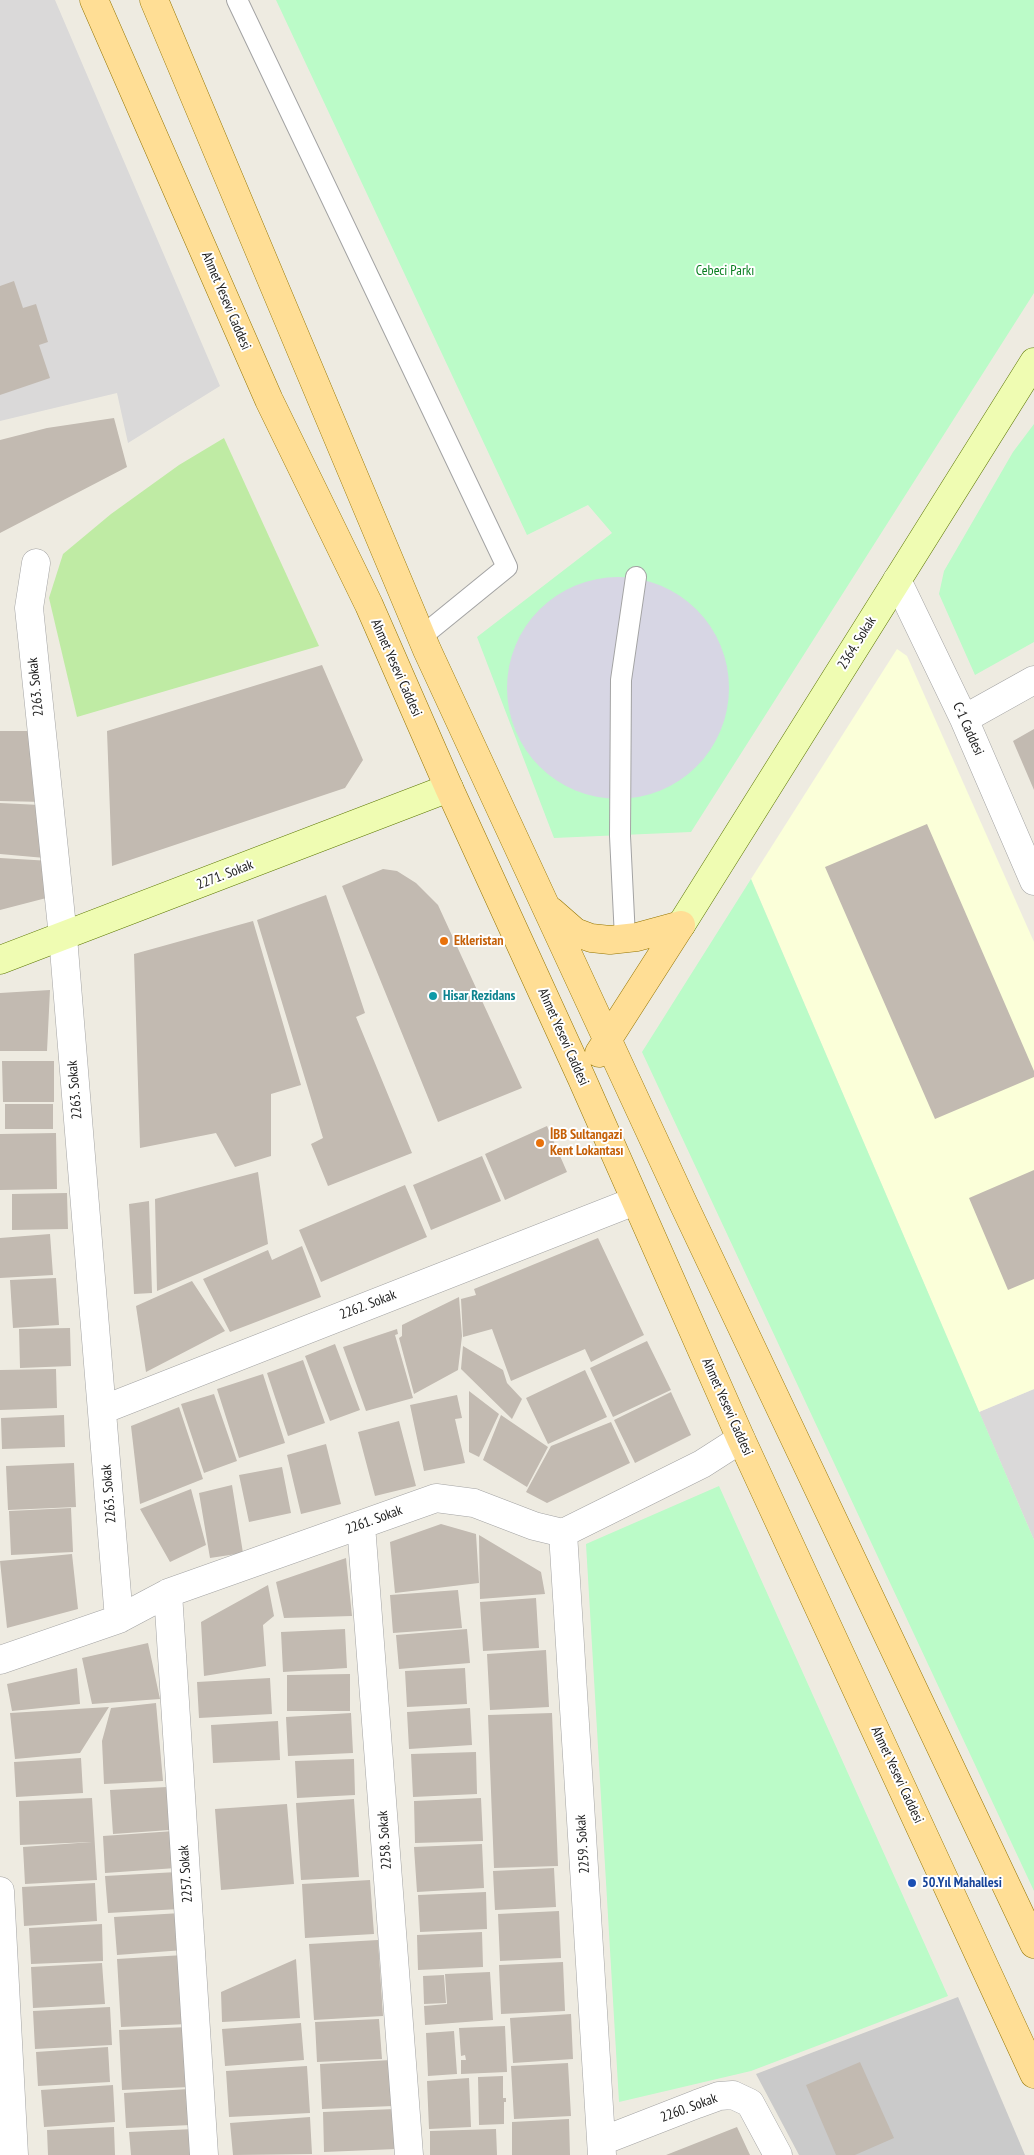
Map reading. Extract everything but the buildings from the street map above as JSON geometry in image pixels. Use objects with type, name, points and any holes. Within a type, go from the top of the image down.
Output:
[{"type":"main road","name":"Ahmet Yesevi Caddesi","points":[[94,0],[269,400],[368,605],[582,1079],[741,1439],[1034,2074]]},
{"type":"main road","points":[[154,0],[421,637],[543,903],[1034,1944]]},
{"type":"main road","points":[[543,903],[575,932],[591,938],[610,940],[625,938],[681,924]]},
{"type":"main road","points":[[582,1079],[681,924]]},
{"type":"street","name":"2364. Sokak","points":[[681,924],[1034,362]]},
{"type":"street","name":"2263. Sokak","points":[[36,563],[29,608],[63,937],[119,1619]]},
{"type":"street","name":"C-1 Caddesi","points":[[896,580],[964,719],[1034,881]]},
{"type":"street","points":[[964,719],[1034,680]]},
{"type":"street","name":"2271. Sokak","points":[[0,960],[449,788]]},
{"type":"street","name":"2262. Sokak","points":[[102,1410],[635,1201]]},
{"type":"street","points":[[563,1532],[702,1464],[741,1439]]},
{"type":"street","name":"2261. Sokak","points":[[0,1660],[119,1619],[168,1592],[436,1498],[474,1502],[534,1526],[563,1532]]},
{"type":"street","name":"2258. Sokak","points":[[361,1525],[409,2155]]},
{"type":"street","name":"2259. Sokak","points":[[563,1532],[602,2148]]},
{"type":"street","name":"2257. Sokak","points":[[168,1592],[204,2155]]},
{"type":"street","points":[[0,1891],[14,2155]]},
{"type":"street","name":"2260. Sokak","points":[[602,2148],[697,2104],[718,2096],[733,2095],[750,2103],[778,2155]]},
{"type":"lane","points":[[237,0],[507,568],[421,637]]},
{"type":"lane","points":[[625,938],[620,836],[621,680],[636,577]]},
{"type":"shaded area","points":[[0,0],[55,0],[220,386],[128,443],[117,393],[0,421]]},
{"type":"shaded area","points":[[607,577],[629,577],[661,585],[697,609],[721,645],[727,666],[729,688],[727,710],[721,731],[697,767],[661,791],[629,799],[607,799],[575,791],[539,767],[515,731],[507,699],[507,677],[515,645],[539,609],[575,585]]},
{"type":"shaded area","points":[[897,649],[907,656],[1034,942],[1034,1389],[979,1412],[751,879]]},
{"type":"shaded area","points":[[1034,1389],[1034,1540],[979,1412]]},
{"type":"shaded area","points":[[958,1997],[1025,2155],[799,2155],[756,2074]]},
{"type":"green space","name":"Cebeci Parkı","points":[[276,0],[1034,0],[1034,293],[691,832],[554,838],[477,637],[612,533],[588,505],[527,535]]},
{"type":"green space","points":[[1034,424],[1034,642],[975,675],[939,594],[944,571],[1013,452]]},
{"type":"green space","points":[[224,438],[319,646],[77,717],[49,598],[63,554],[111,514],[179,465]]},
{"type":"green space","points":[[751,879],[1034,1540],[1034,1891],[642,1052]]},
{"type":"green space","points":[[719,1486],[948,1996],[751,2071],[619,2102],[586,1544]]},
{"type":"place","name":"Ekleristan","points":[[444,941]]},
{"type":"place","name":"Hisar Rezidans","points":[[433,996]]},
{"type":"place","name":"İBB Sultangazi Kent Lokantası","points":[[540,1143]]},
{"type":"place","name":"50.Yıl Mahallesi","points":[[912,1883]]}]
